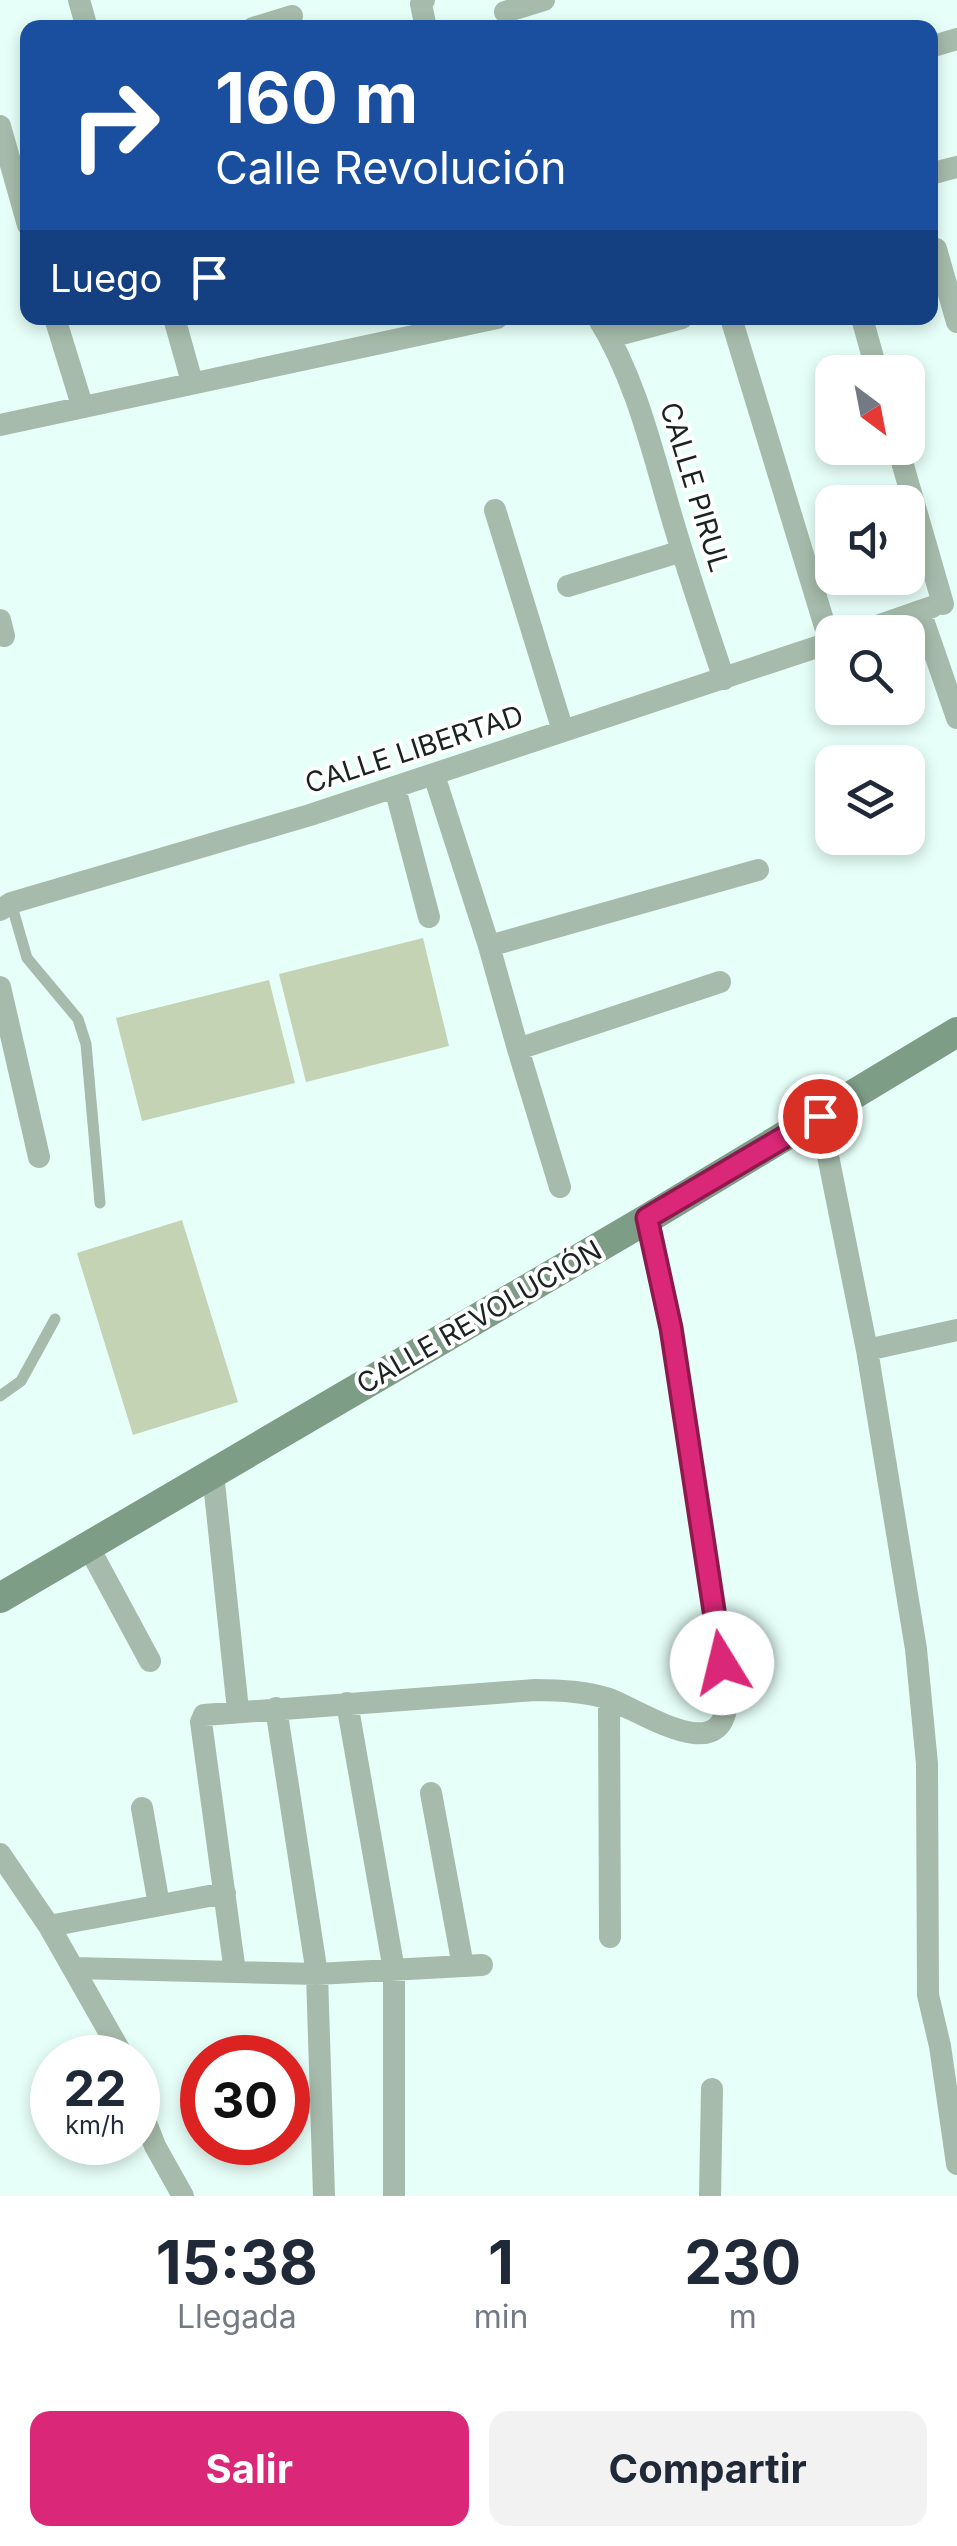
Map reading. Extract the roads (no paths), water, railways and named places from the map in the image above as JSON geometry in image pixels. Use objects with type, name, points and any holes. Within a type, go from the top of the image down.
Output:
[{"type":"street","points":[[506,13],[544,0]]},
{"type":"street","points":[[279,20],[292,16]]},
{"type":"street","points":[[0,126],[20,197]]},
{"type":"street","points":[[938,256],[957,322]]},
{"type":"street","points":[[57,325],[82,405]]},
{"type":"street","points":[[176,325],[192,382]]},
{"type":"street","points":[[0,425],[464,325]]},
{"type":"street","points":[[734,325],[822,615]]},
{"type":"street","points":[[864,325],[872,355]]},
{"type":"street","name":"CALLE PIRUL","points":[[604,328],[645,423],[724,679]]},
{"type":"street","points":[[903,465],[940,605],[957,718]]},
{"type":"street","points":[[495,510],[563,731]]},
{"type":"street","points":[[568,586],[682,550]]},
{"type":"street","points":[[910,615],[940,605]]},
{"type":"street","name":"CALLE LIBERTAD","points":[[6,907],[394,788],[815,648]]},
{"type":"street","points":[[434,775],[560,1187]]},
{"type":"street","points":[[394,788],[430,916]]},
{"type":"street","points":[[489,946],[758,870]]},
{"type":"street","points":[[518,1049],[720,982]]},
{"type":"street","points":[[0,987],[39,1157]]},
{"type":"street","name":"CALLE REVOLUCIÓN","points":[[0,1598],[957,1032]]},
{"type":"street","points":[[820,1116],[866,1350],[916,1650],[927,1764],[928,1995],[940,2046],[957,2164]]},
{"type":"street","points":[[235,1972],[201,1722],[210,1712],[535,1690],[609,1699],[685,1732],[712,1732],[726,1718],[727,1700],[671,1328],[647,1218]]},
{"type":"street","points":[[866,1350],[957,1330]]},
{"type":"street","points":[[213,1473],[238,1710]]},
{"type":"street","points":[[88,1546],[150,1661]]},
{"type":"street","points":[[609,1699],[610,1937]]},
{"type":"street","points":[[347,1703],[394,1970],[394,2196]]},
{"type":"street","points":[[276,1708],[317,1974],[324,2196]]},
{"type":"street","points":[[74,1968],[317,1974],[473,1966],[431,1794]]},
{"type":"street","points":[[142,1808],[160,1905]]},
{"type":"street","points":[[0,1854],[49,1926],[111,2035]]},
{"type":"street","points":[[49,1926],[224,1892]]},
{"type":"street","points":[[710,2196],[712,2089]]},
{"type":"street","points":[[160,2155],[184,2196]]},
{"type":"lane","points":[[6,907],[28,958],[78,1019],[86,1044],[100,1203]]},
{"type":"lane","points":[[0,1396],[21,1381],[55,1319]]}]
